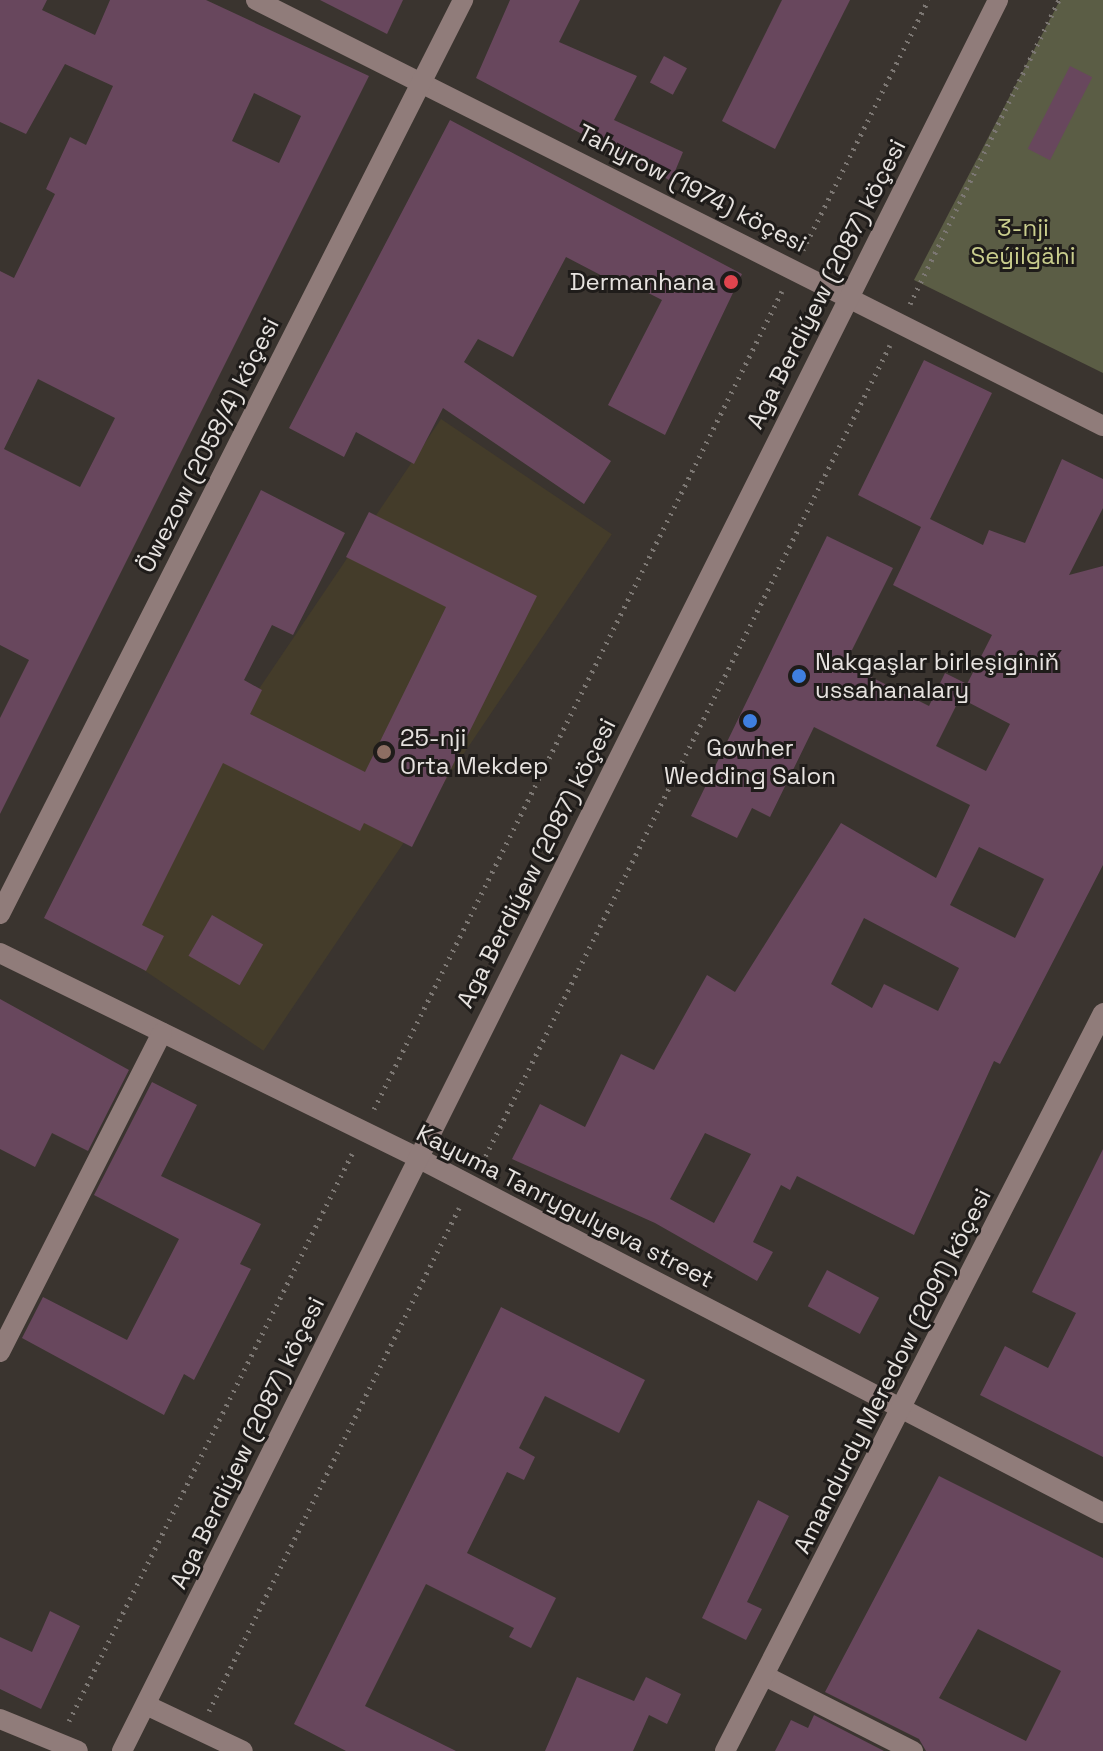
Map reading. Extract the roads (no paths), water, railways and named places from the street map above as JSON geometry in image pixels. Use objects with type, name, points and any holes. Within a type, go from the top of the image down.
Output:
[{"type":"street","name":"Tahyrow (1974) köçesi","points":[[256,0],[1103,426]]},
{"type":"street","name":"Öwezow (2058/4) köçesi","points":[[0,914],[463,0]]},
{"type":"street","name":"Aga Berdiýew (2087) köçesi","points":[[122,1751],[998,0]]},
{"type":"street","name":"Kayuma Tanrygulyeva street","points":[[0,953],[418,1158],[1103,1513]]},
{"type":"street","name":"Amandurdy Meredow (2091) köçesi","points":[[725,1751],[1096,1043],[1103,1013]]},
{"type":"street","points":[[0,1352],[162,1033]]},
{"type":"street","points":[[765,1676],[913,1751]]},
{"type":"street","points":[[146,1705],[243,1751]]},
{"type":"street","points":[[0,1719],[57,1745],[78,1751]]},
{"type":"place","name":"Dermanhana","points":[[731,282]]},
{"type":"place","name":"Nakgaşlar birleşiginiň ussahanalary","points":[[799,676]]},
{"type":"place","name":"Gowher Wedding Salon","points":[[750,721]]},
{"type":"place","name":"25-nji Orta Mekdep","points":[[384,752]]},
{"type":"park label","name":"3-nji Seýilgähi","points":[[1023,242]]}]
